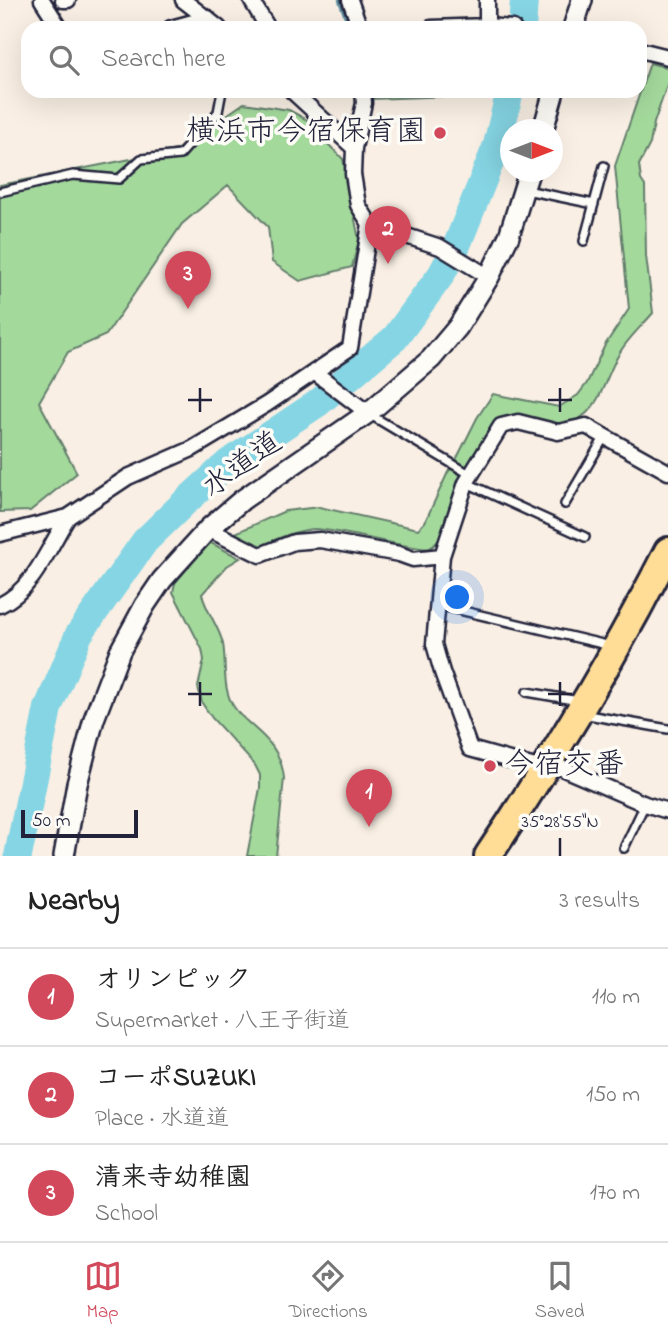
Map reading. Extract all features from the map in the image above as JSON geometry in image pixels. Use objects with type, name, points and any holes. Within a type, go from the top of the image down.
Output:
[{"type":"highway","points":[[488,856],[583,708],[618,648],[668,551]]},
{"type":"street","points":[[42,0],[56,21]]},
{"type":"street","points":[[183,0],[211,21]]},
{"type":"street","points":[[251,0],[264,21]]},
{"type":"street","points":[[350,0],[357,21]]},
{"type":"street","points":[[487,0],[497,21]]},
{"type":"street","points":[[575,21],[582,0]]},
{"type":"street","points":[[197,21],[208,18]]},
{"type":"street","points":[[647,52],[668,57]]},
{"type":"street","points":[[302,98],[354,148]]},
{"type":"street","points":[[364,98],[354,148],[353,174],[358,205],[370,224],[440,247],[483,273]]},
{"type":"street","points":[[545,119],[552,98]]},
{"type":"street","name":"水道道","points":[[64,856],[93,719],[120,652],[162,580],[215,532],[242,500],[431,359],[458,327],[483,273],[509,236],[525,182]]},
{"type":"street","points":[[0,534],[68,517],[128,477],[192,449],[267,404],[350,348],[370,224]]},
{"type":"street","points":[[314,372],[363,410]]},
{"type":"street","points":[[668,472],[586,426],[558,432],[518,422],[501,425],[467,477],[442,556],[434,644],[470,749],[548,766],[668,811]]},
{"type":"street","points":[[0,617],[4,603],[18,595],[29,582],[68,517]]},
{"type":"street","points":[[215,532],[260,555],[294,542],[320,540],[413,559],[442,556]]},
{"type":"lane","points":[[0,192],[72,175],[119,179],[141,159],[180,155],[218,112],[221,98]]},
{"type":"lane","points":[[584,241],[604,166]]},
{"type":"lane","points":[[532,182],[594,204]]},
{"type":"lane","points":[[363,410],[467,477],[585,537]]},
{"type":"lane","points":[[565,504],[605,436]]},
{"type":"lane","points":[[438,605],[618,648]]},
{"type":"lane","points":[[527,692],[668,729]]},
{"type":"lane","points":[[624,848],[645,804]]},
{"type":"green space","points":[[650,63],[668,68],[668,82],[650,144],[639,165],[641,180],[645,186],[646,256],[653,313],[622,348],[599,397],[586,414],[576,421],[556,428],[512,417],[498,422],[466,471],[446,525],[430,548],[315,529],[295,532],[277,539],[265,544],[263,550],[233,534],[285,511],[319,507],[418,529],[425,522],[448,472],[493,394],[559,407],[578,395],[587,383],[605,345],[629,309],[615,166],[638,98],[647,98],[647,72]]},
{"type":"green space","points":[[244,103],[289,110],[309,121],[310,126],[343,159],[359,240],[352,267],[300,281],[272,262],[268,227],[228,185],[182,224],[106,335],[68,352],[39,402],[77,473],[30,511],[0,512],[0,185],[176,150]]},
{"type":"green space","points":[[209,542],[240,558],[227,566],[202,594],[223,644],[226,688],[233,705],[266,739],[281,762],[284,778],[276,856],[247,856],[260,775],[255,765],[212,718],[202,703],[198,687],[204,660],[202,649],[173,592],[175,583]]},
{"type":"waterway","points":[[340,0],[348,21]]},
{"type":"waterway","points":[[522,21],[524,0]]},
{"type":"waterway","points":[[18,856],[48,708],[79,634],[145,541],[182,505],[228,463],[318,403],[395,338],[441,275],[457,245],[497,145],[508,98]]},
{"type":"place","name":"横浜市今宿保育園","points":[[440,133]]},
{"type":"place","name":"コーポSUZUKI","points":[[388,264]]},
{"type":"place","name":"清来寺幼稚園","points":[[188,309]]},
{"type":"place","name":"今宿交番","points":[[490,766]]},
{"type":"place","name":"オリンピック","points":[[369,827]]}]
